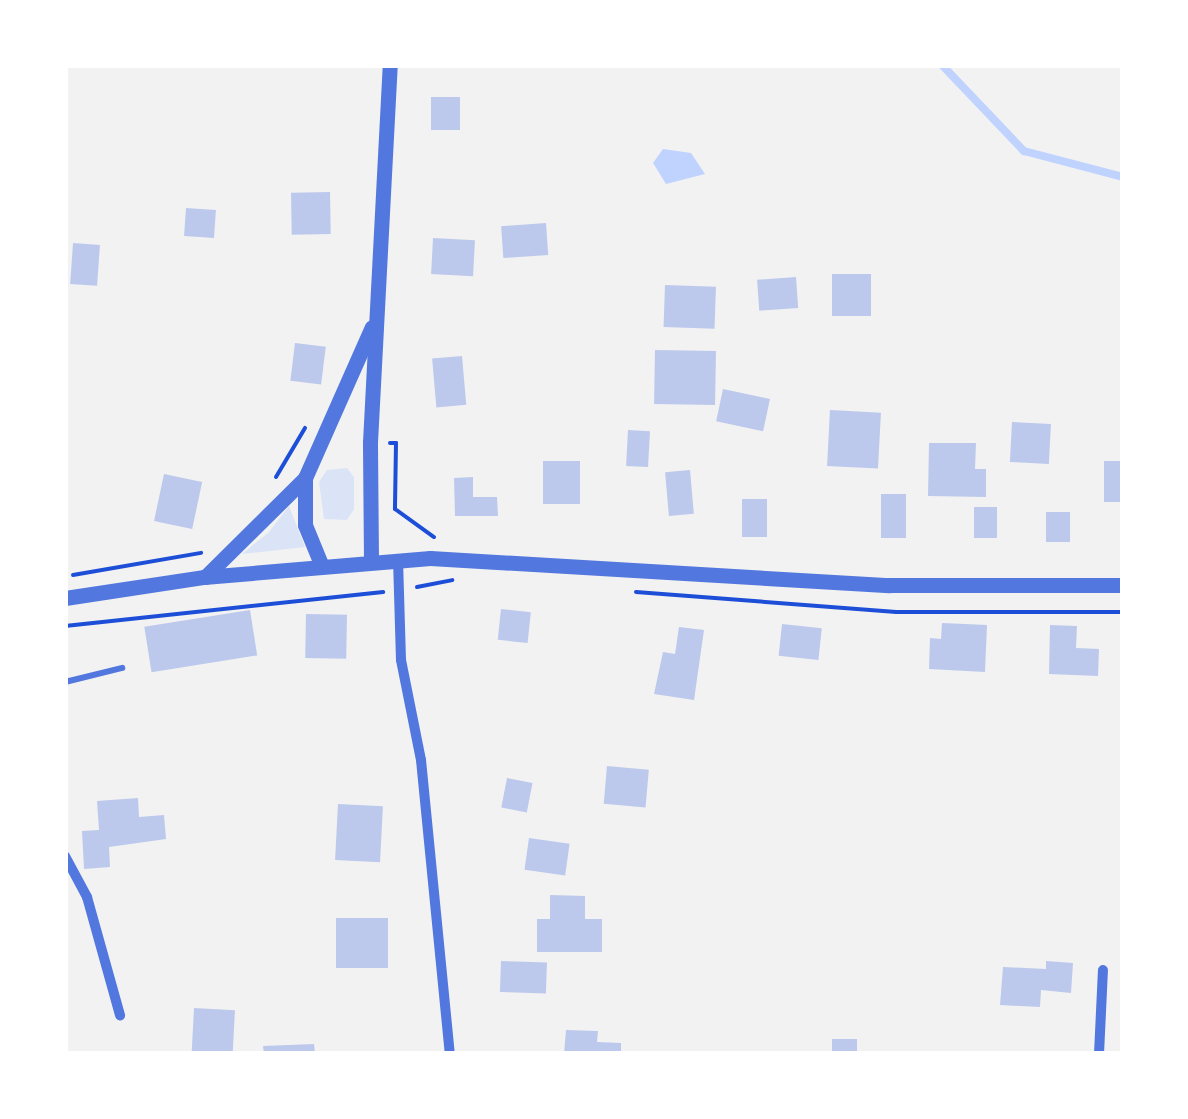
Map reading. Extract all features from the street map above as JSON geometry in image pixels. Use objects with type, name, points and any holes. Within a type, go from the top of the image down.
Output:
[{"type":"street","points":[[372,560],[376,318],[390,65]]},
{"type":"street","points":[[204,577],[305,478],[376,318]]},
{"type":"street","points":[[305,478],[305,525],[321,564]]},
{"type":"street","points":[[398,559],[398,590],[450,1054]]},
{"type":"street","points":[[65,598],[204,577],[398,559],[889,585],[1123,585]]},
{"type":"street","points":[[65,856],[87,897],[120,1015]]},
{"type":"street","points":[[1099,1054],[1103,970]]},
{"type":"lane","points":[[65,682],[122,668]]},
{"type":"path","points":[[269,488],[302,426]]},
{"type":"path","points":[[396,443],[395,509],[431,535]]},
{"type":"path","points":[[65,578],[209,548]]},
{"type":"path","points":[[65,626],[431,586]]},
{"type":"shaded area","points":[[347,468],[354,477],[354,509],[347,520],[324,519],[319,482],[327,470]]},
{"type":"shaded area","points":[[289,506],[305,547],[242,554],[269,532]]},
{"type":"water","points":[[663,149],[691,153],[705,174],[666,184],[653,163]]},
{"type":"building","points":[[431,97],[460,97],[460,130],[431,130]]},
{"type":"building","points":[[330,192],[331,234],[292,235],[291,193]]},
{"type":"building","points":[[186,208],[216,210],[214,238],[184,236]]},
{"type":"building","points":[[546,223],[548,255],[503,258],[501,226]]},
{"type":"building","points":[[433,238],[475,240],[473,276],[431,274]]},
{"type":"building","points":[[73,243],[100,245],[97,286],[70,284]]},
{"type":"building","points":[[832,274],[871,274],[871,316],[832,316]]},
{"type":"building","points":[[796,277],[798,308],[759,311],[757,280]]},
{"type":"building","points":[[665,285],[716,287],[715,329],[664,327]]},
{"type":"building","points":[[295,343],[326,347],[321,384],[290,381]]},
{"type":"building","points":[[655,350],[716,351],[715,405],[654,404]]},
{"type":"building","points":[[462,356],[466,405],[436,407],[432,359]]},
{"type":"building","points":[[723,389],[770,399],[763,431],[716,421]]},
{"type":"building","points":[[830,410],[881,413],[878,469],[827,466]]},
{"type":"building","points":[[1012,422],[1051,424],[1049,464],[1010,462]]},
{"type":"building","points":[[628,430],[650,431],[648,467],[626,466]]},
{"type":"building","points":[[929,443],[976,443],[975,469],[986,469],[986,497],[928,496]]},
{"type":"building","points":[[543,461],[580,461],[580,504],[543,504]]},
{"type":"building","points":[[1104,461],[1123,461],[1123,502],[1104,502]]},
{"type":"building","points":[[690,470],[694,514],[669,516],[665,472]]},
{"type":"building","points":[[164,474],[202,482],[192,529],[154,521]]},
{"type":"building","points":[[473,477],[473,497],[497,497],[498,516],[455,516],[454,478]]},
{"type":"building","points":[[881,494],[906,494],[906,538],[881,538]]},
{"type":"building","points":[[742,499],[767,499],[767,537],[742,537]]},
{"type":"building","points":[[974,507],[997,507],[997,538],[974,538]]},
{"type":"building","points":[[1046,512],[1070,512],[1070,542],[1046,542]]},
{"type":"building","points":[[501,609],[531,612],[528,643],[498,640]]},
{"type":"building","points":[[250,610],[257,655],[152,672],[144,627]]},
{"type":"building","points":[[306,614],[347,615],[346,659],[305,658]]},
{"type":"building","points":[[942,623],[987,625],[985,672],[929,669],[930,638],[941,639]]},
{"type":"building","points":[[782,624],[822,628],[818,660],[779,656]]},
{"type":"building","points":[[1050,625],[1077,626],[1076,648],[1099,649],[1098,676],[1049,674]]},
{"type":"building","points":[[679,627],[704,630],[694,700],[654,694],[663,652],[675,654]]},
{"type":"building","points":[[607,766],[649,770],[646,808],[604,804]]},
{"type":"building","points":[[507,778],[533,783],[527,812],[501,807]]},
{"type":"building","points":[[138,798],[139,817],[164,815],[166,839],[109,847],[110,867],[84,869],[82,831],[99,830],[97,801]]},
{"type":"building","points":[[338,804],[383,806],[380,862],[335,860]]},
{"type":"building","points":[[529,838],[570,844],[565,875],[525,870]]},
{"type":"building","points":[[550,895],[585,896],[585,919],[602,919],[602,952],[537,952],[537,919],[550,919]]},
{"type":"building","points":[[336,918],[388,918],[388,968],[336,968]]},
{"type":"building","points":[[501,961],[547,963],[546,994],[500,992]]},
{"type":"building","points":[[1046,961],[1073,963],[1071,993],[1041,990],[1040,1007],[1000,1005],[1003,967],[1046,969]]},
{"type":"building","points":[[194,1008],[235,1010],[233,1054],[192,1052]]},
{"type":"building","points":[[566,1030],[598,1031],[597,1042],[621,1043],[621,1054],[564,1054]]},
{"type":"building","points":[[832,1039],[857,1039],[857,1054],[832,1054]]},
{"type":"building","points":[[314,1044],[315,1054],[264,1054],[263,1046]]},
{"type":"waterway","points":[[942,65],[1024,151],[1123,177]]}]
